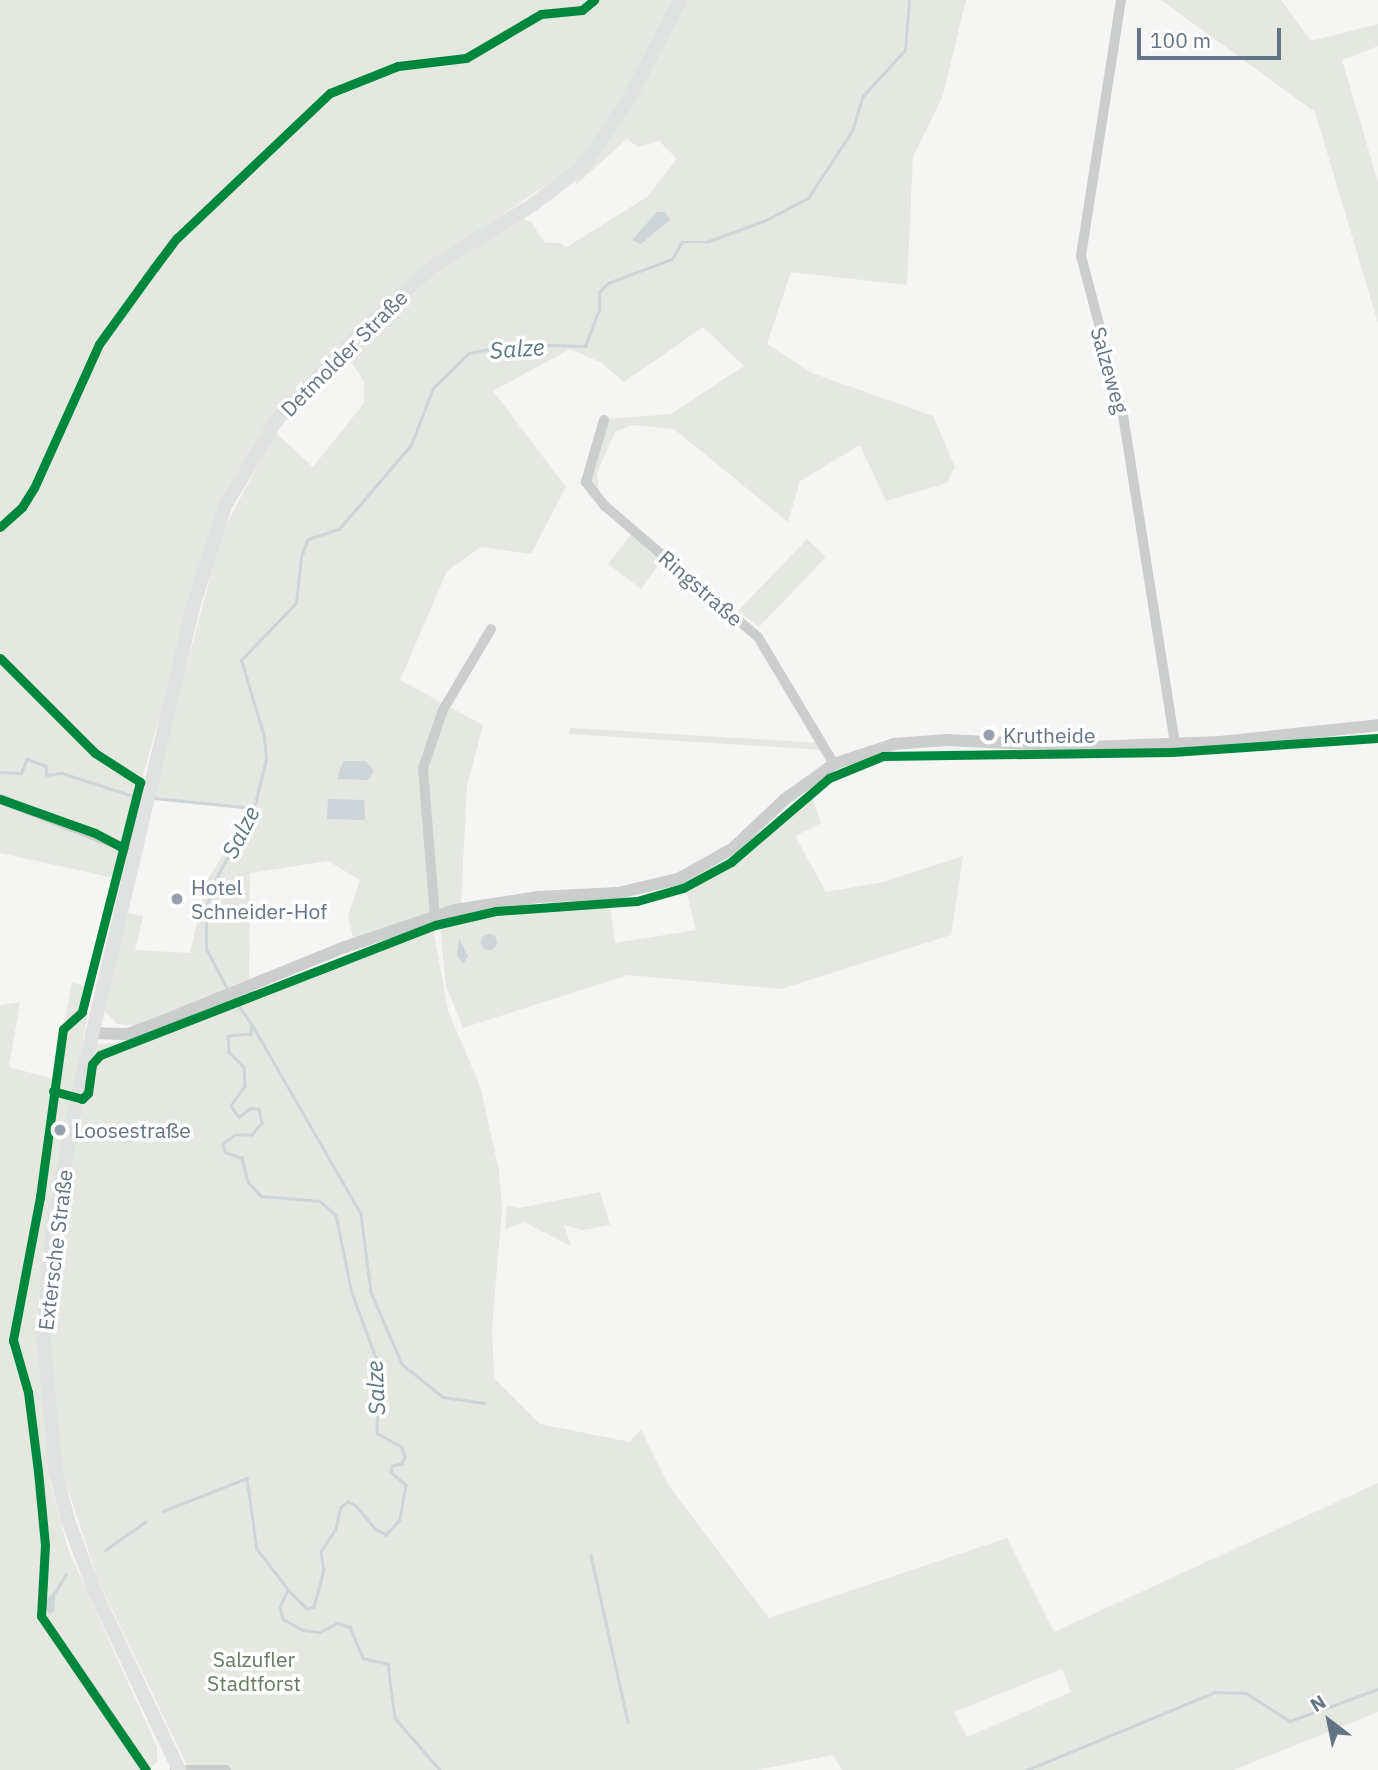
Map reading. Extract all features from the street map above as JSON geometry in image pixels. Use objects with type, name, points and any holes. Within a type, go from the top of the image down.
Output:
[{"type":"main road","name":"Detmolder Straße","points":[[145,797],[212,545],[225,506],[259,444],[397,297],[432,267],[534,204],[583,166],[629,99],[680,0]]},
{"type":"main road","name":"Extersche Straße","points":[[145,797],[91,1033],[52,1234],[43,1334],[47,1400],[56,1473],[76,1544],[178,1770]]},
{"type":"street","name":"Salzeweg","points":[[1121,0],[1081,256],[1123,415],[1175,742]]},
{"type":"street","name":"Ringstraße","points":[[604,420],[586,482],[605,506],[758,637],[834,764]]},
{"type":"street","points":[[435,917],[424,768],[443,710],[491,629]]},
{"type":"street","points":[[91,1033],[128,1034],[245,986],[435,917],[502,901],[618,893],[678,879],[732,849],[793,792],[834,764],[871,749],[918,741],[1088,747],[1378,725]]},
{"type":"street","points":[[0,799],[134,851]]},
{"type":"street","points":[[178,1770],[226,1770]]},
{"type":"green space","points":[[0,0],[966,0],[943,95],[913,157],[907,285],[791,272],[767,344],[812,373],[933,416],[955,467],[947,483],[886,501],[860,445],[800,481],[788,522],[674,429],[632,425],[615,432],[597,473],[600,497],[590,481],[607,419],[671,414],[744,366],[703,327],[624,382],[602,363],[570,349],[493,391],[566,487],[531,554],[481,547],[447,571],[400,680],[483,725],[467,786],[461,903],[353,938],[348,916],[360,880],[328,861],[250,873],[249,979],[135,1026],[117,1024],[103,1009],[125,912],[143,916],[135,950],[190,953],[206,882],[251,810],[151,799],[222,533],[275,432],[313,467],[364,403],[364,381],[346,355],[432,276],[519,218],[531,222],[545,243],[561,243],[565,248],[647,197],[677,159],[659,141],[638,147],[627,139],[577,184],[574,179],[631,88],[577,164],[436,260],[269,423],[239,469],[216,517],[114,878],[0,853]]},
{"type":"green space","points":[[1161,0],[1281,0],[1311,41],[1378,24],[1378,46],[1342,60],[1378,182],[1378,323],[1315,112]]},
{"type":"green space","points":[[633,532],[664,557],[641,589],[608,564]]},
{"type":"green space","points":[[807,539],[826,557],[759,627],[738,611]]},
{"type":"green space","points":[[570,728],[821,743],[824,750],[569,734]]},
{"type":"green space","points":[[810,792],[821,823],[795,836],[826,892],[883,882],[963,856],[951,935],[781,989],[628,975],[463,1028],[446,986],[440,926],[496,913],[610,906],[615,943],[696,930],[686,890],[732,864]]},
{"type":"green space","name":"Salzufler Stadtforst","points":[[432,923],[448,1011],[480,1086],[499,1170],[502,1210],[492,1327],[494,1378],[540,1424],[630,1442],[641,1429],[669,1486],[769,1618],[1007,1538],[1054,1632],[1378,1483],[1378,1712],[1234,1770],[842,1770],[833,1755],[757,1770],[189,1770],[98,1580],[62,1471],[47,1339],[55,1235],[91,1044],[120,1043]],"holes":[[[1062,1669],[1071,1692],[967,1737],[954,1712]]]},
{"type":"green space","points":[[72,982],[92,989],[49,1232],[44,1405],[50,1481],[68,1549],[157,1747],[157,1762],[149,1770],[0,1770],[0,1005],[20,1002],[9,1067],[54,1079]]},
{"type":"green space","points":[[600,1192],[610,1225],[583,1230],[564,1225],[571,1246],[524,1222],[505,1229],[507,1206],[519,1208]]},
{"type":"shaded area","points":[[657,212],[665,212],[670,220],[641,244],[632,240]]},
{"type":"shaded area","points":[[343,761],[366,761],[374,771],[368,780],[337,779]]},
{"type":"shaded area","points":[[328,799],[364,800],[365,820],[327,819]]},
{"type":"shaded area","points":[[486,934],[492,934],[497,942],[495,948],[486,950],[481,945],[481,939]]},
{"type":"shaded area","points":[[459,938],[468,957],[463,964],[457,955]]},
{"type":"shaded area","points":[[55,1591],[55,1611],[49,1614],[43,1603]]},
{"type":"waterway","name":"Salze","points":[[228,991],[206,949],[206,909],[213,884],[254,808],[266,759],[264,737],[241,660],[296,603],[301,557],[308,539],[339,529],[411,445],[433,388],[469,353],[515,344],[585,346],[599,309],[599,292],[608,283],[672,259],[682,242],[706,242],[764,221],[808,198],[852,131],[863,96],[905,50],[909,0]]},
{"type":"waterway","points":[[0,772],[21,773],[27,759],[46,766],[47,775],[62,773],[133,796]]},
{"type":"waterway","points":[[154,798],[254,808]]},
{"type":"waterway","name":"Salze","points":[[232,996],[252,1025],[251,1034],[228,1036],[229,1052],[244,1067],[245,1086],[231,1106],[239,1117],[250,1108],[259,1109],[262,1123],[252,1135],[235,1135],[223,1144],[225,1152],[242,1158],[248,1182],[261,1196],[320,1201],[336,1215],[352,1293],[379,1366],[377,1433],[402,1447],[405,1457],[402,1464],[392,1466],[391,1472],[406,1485],[400,1520],[386,1535],[375,1529],[356,1506],[348,1502],[341,1507],[336,1529],[321,1552],[324,1570],[314,1607],[307,1609],[288,1590],[280,1607],[283,1619],[303,1630],[320,1632],[337,1623],[350,1627],[363,1658],[388,1664],[395,1718],[440,1770]]},
{"type":"waterway","points":[[253,1026],[361,1214],[371,1292],[402,1364],[443,1397],[485,1403]]},
{"type":"waterway","points":[[163,1511],[247,1478],[257,1549],[288,1589]]},
{"type":"waterway","points":[[105,1550],[145,1522]]},
{"type":"waterway","points":[[591,1555],[628,1722]]},
{"type":"waterway","points":[[54,1594],[66,1574]]},
{"type":"waterway","points":[[1027,1770],[1215,1692],[1246,1693],[1290,1721],[1378,1689]]},
{"type":"cycle path","points":[[0,527],[22,507],[34,488],[99,344],[154,268],[177,238],[330,93],[398,66],[466,58],[541,14],[582,10],[594,0]]},
{"type":"cycle path","points":[[0,658],[95,753],[140,782],[82,1012],[63,1029],[40,1197],[13,1340],[28,1392],[38,1471],[45,1545],[41,1616],[146,1770]]},
{"type":"cycle path","points":[[53,1091],[82,1099],[88,1093],[92,1064],[100,1055],[435,925],[496,911],[637,901],[683,888],[731,862],[829,778],[883,756],[1172,752],[1378,738]]},
{"type":"cycle path","points":[[0,799],[95,833],[123,848]]},
{"type":"place","name":"Krutheide","points":[[989,735]]},
{"type":"place","name":"Hotel Schneider-Hof","points":[[177,899]]},
{"type":"place","name":"Loosestraße","points":[[60,1130]]}]
